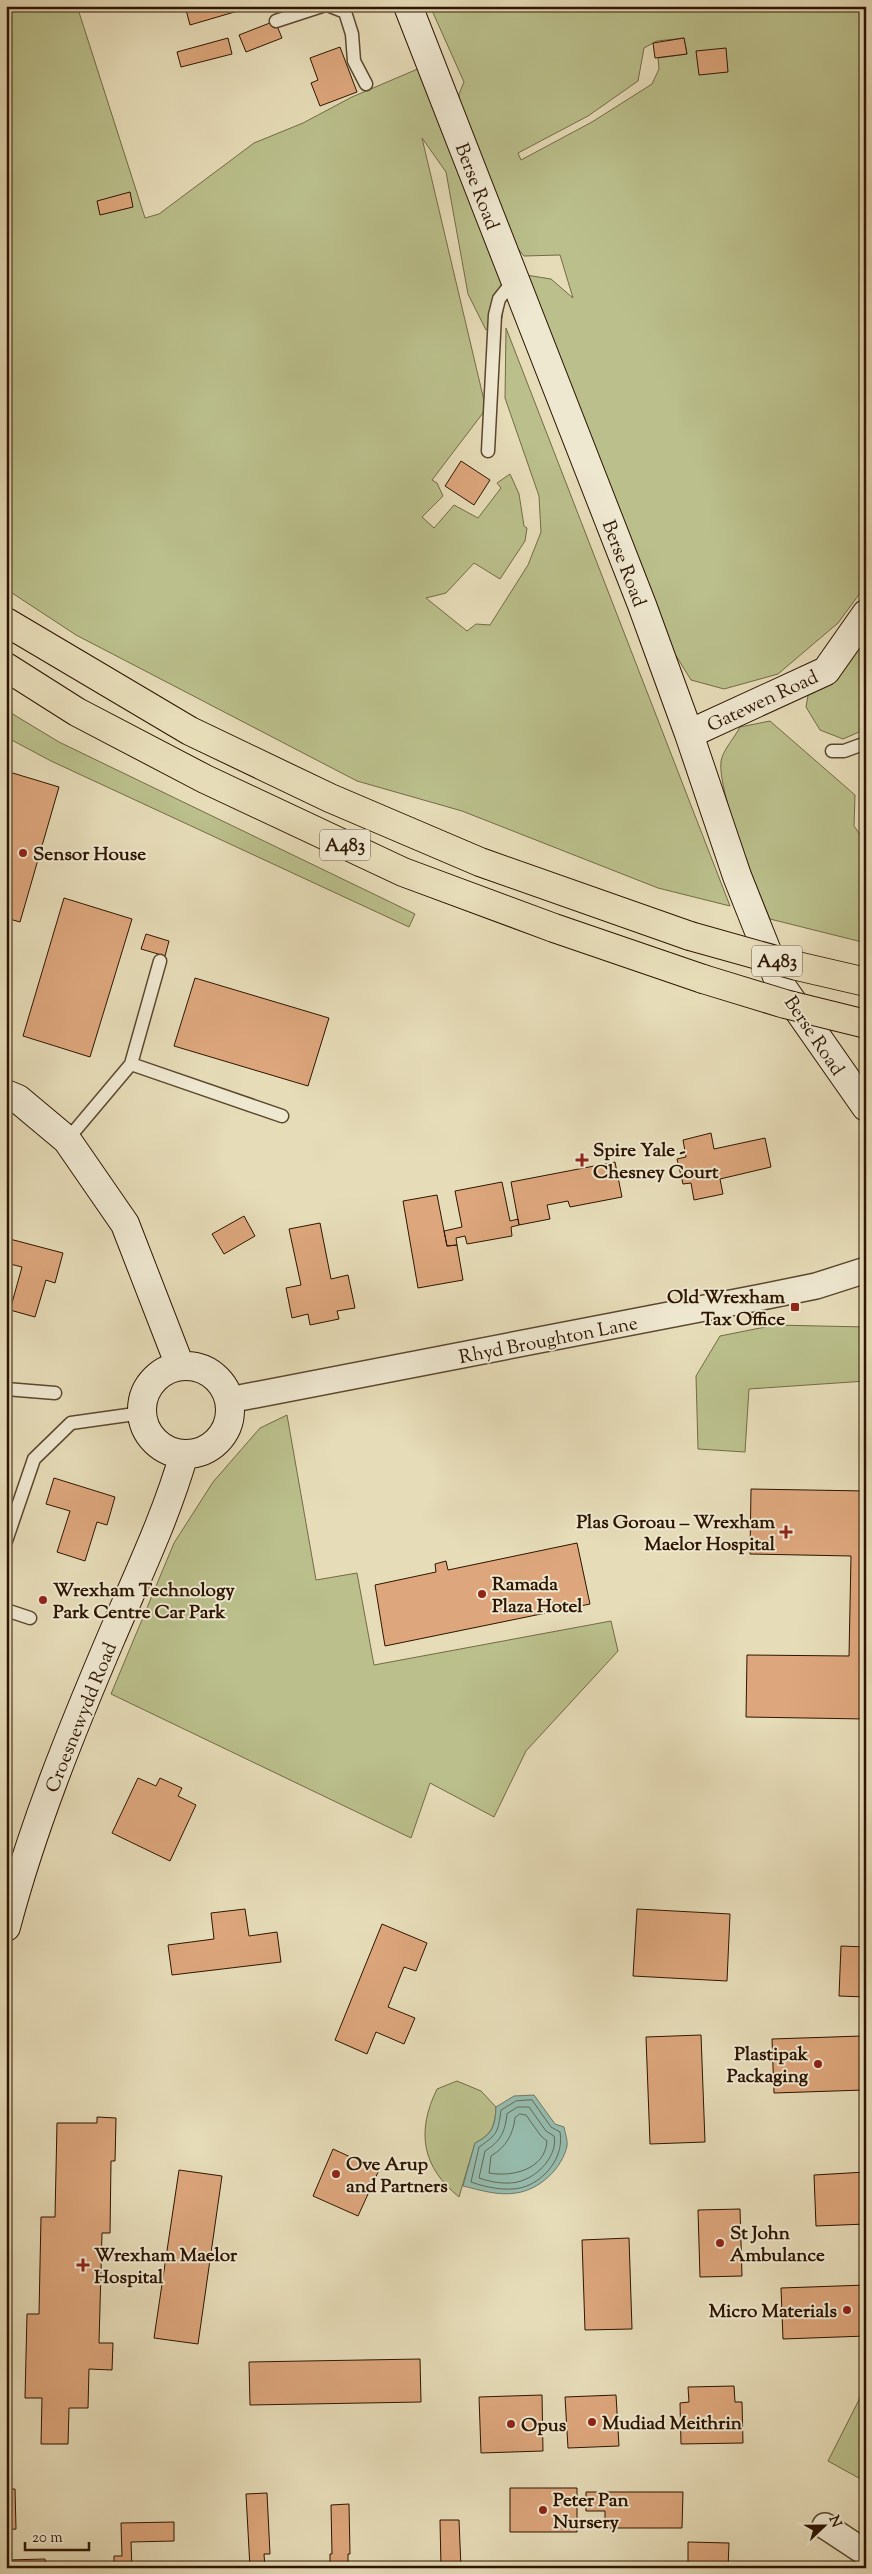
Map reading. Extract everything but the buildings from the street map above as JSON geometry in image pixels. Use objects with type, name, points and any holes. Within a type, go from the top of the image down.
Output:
[{"type":"highway","name":"A483","points":[[6,622],[190,731],[330,798],[480,862],[690,936],[798,966],[866,982]]},
{"type":"highway","name":"A483","points":[[6,667],[77,712],[205,779],[404,872],[554,928],[703,979],[785,1004],[866,1024]]},
{"type":"main road","name":"Berse Road","points":[[408,6],[690,734],[737,876],[780,984],[866,1107]]},
{"type":"main road","name":"Gatewen Road","points":[[690,734],[826,670],[866,614]]},
{"type":"main road","points":[[6,1094],[18,1099],[67,1140],[125,1224],[180,1366]]},
{"type":"main road","points":[[180,1366],[193,1366],[205,1370],[216,1377],[229,1400],[229,1420],[220,1438],[210,1447],[197,1453],[171,1452],[160,1446],[144,1425],[143,1400],[148,1387],[156,1377],[167,1370],[180,1366]]},
{"type":"main road","name":"Croesnewydd Road","points":[[6,1927],[36,1831],[80,1712],[172,1495],[184,1454]]},
{"type":"street","name":"Rhyd Broughton Lane","points":[[229,1400],[816,1286],[866,1270]]},
{"type":"street","points":[[825,2526],[866,2553]]},
{"type":"lane","points":[[276,21],[322,6]]},
{"type":"lane","points":[[330,6],[345,12],[352,34],[354,61],[366,84]]},
{"type":"lane","points":[[488,451],[495,315],[499,299],[514,280]]},
{"type":"lane","points":[[832,751],[844,751],[866,743]]},
{"type":"lane","points":[[67,1140],[131,1064],[160,961]]},
{"type":"lane","points":[[131,1064],[282,1116]]},
{"type":"lane","points":[[6,1389],[55,1393]]},
{"type":"lane","points":[[6,1540],[34,1459],[70,1422],[142,1412]]},
{"type":"lane","points":[[6,1610],[30,1618]]},
{"type":"green space","points":[[6,6],[77,6],[145,218],[159,214],[254,143],[303,123],[352,97],[427,65],[507,278],[502,318],[486,330],[468,294],[446,172],[422,138],[486,409],[432,480],[437,483],[443,496],[422,517],[434,528],[454,505],[478,518],[501,488],[497,483],[510,474],[519,494],[524,526],[527,528],[525,541],[500,579],[474,563],[446,593],[426,598],[467,631],[476,624],[490,625],[528,565],[541,532],[539,496],[505,398],[506,328],[730,906],[658,888],[462,811],[357,781],[76,635],[6,589]]},
{"type":"green space","points":[[430,6],[866,6],[866,585],[838,623],[778,674],[724,689],[691,680],[667,641],[526,275],[551,279],[573,298],[560,255],[524,256],[506,234],[461,124],[459,94],[464,82]],"holes":[[[684,38],[687,54],[658,58],[659,69],[652,84],[592,122],[521,160],[518,153],[588,116],[638,81],[644,48],[657,41]]]},
{"type":"green space","points":[[866,637],[866,729],[843,739],[820,730],[806,707],[810,684]]},
{"type":"green space","points":[[6,710],[59,742],[415,914],[409,927],[51,761],[6,737]]},
{"type":"green space","points":[[770,721],[855,795],[854,826],[861,836],[866,835],[866,943],[770,919],[731,816],[721,775],[721,761],[740,727]]},
{"type":"green space","points":[[775,1325],[866,1327],[866,1381],[749,1389],[745,1452],[698,1449],[696,1376],[720,1336]]},
{"type":"green space","points":[[287,1415],[316,1580],[357,1573],[374,1665],[611,1621],[618,1651],[526,1751],[494,1817],[430,1783],[411,1838],[111,1694],[174,1543],[213,1482],[260,1428]]},
{"type":"green space","points":[[457,2081],[481,2091],[496,2107],[492,2129],[475,2143],[459,2197],[437,2174],[426,2148],[425,2134],[430,2105],[437,2089]]},
{"type":"green space","points":[[866,2386],[866,2482],[828,2461]]},
{"type":"water","points":[[534,2095],[555,2124],[564,2127],[567,2146],[555,2170],[533,2188],[516,2193],[496,2193],[463,2186],[475,2143],[486,2136],[492,2129],[496,2107],[514,2096]]},
{"type":"place","name":"Sensor House","points":[[23,853]]},
{"type":"place","name":"Spire Yale - Chesney Court","points":[[582,1160]]},
{"type":"place","name":"Old Wrexham Tax Office","points":[[795,1307]]},
{"type":"place","name":"Plas Goroau – Wrexham Maelor Hospital","points":[[786,1532]]},
{"type":"place","name":"Ramada Plaza Hotel","points":[[482,1594]]},
{"type":"place","name":"Wrexham Technology Park Centre Car Park","points":[[43,1600]]},
{"type":"place","name":"Plastipak Packaging","points":[[818,2064]]},
{"type":"place","name":"Ove Arup and Partners","points":[[336,2174]]},
{"type":"place","name":"St John Ambulance","points":[[720,2243]]},
{"type":"place","name":"Wrexham Maelor Hospital","points":[[83,2265]]},
{"type":"place","name":"Micro Materials","points":[[847,2310]]},
{"type":"place","name":"Mudiad Meithrin","points":[[592,2422]]},
{"type":"place","name":"Opus","points":[[511,2424]]},
{"type":"place","name":"Peter Pan Nursery","points":[[543,2510]]}]
